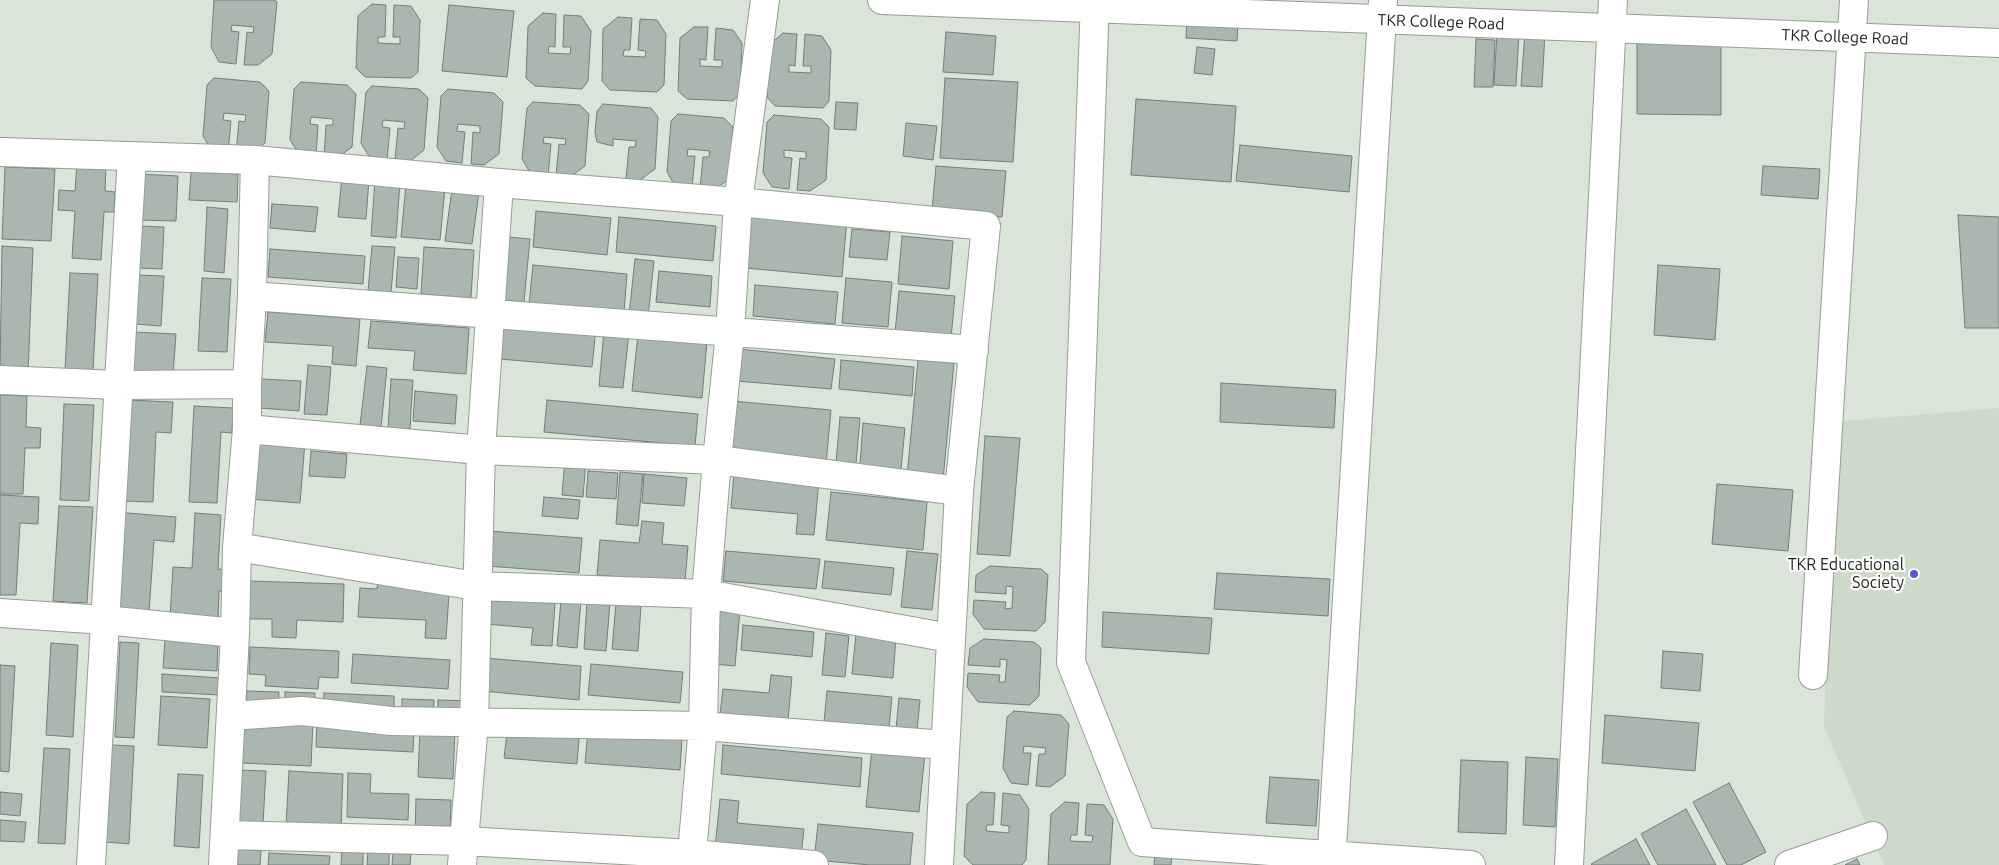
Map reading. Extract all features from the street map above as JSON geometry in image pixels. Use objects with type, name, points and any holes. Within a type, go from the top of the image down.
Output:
[{"type":"street","points":[[691,860],[703,726],[706,594],[730,333],[738,202],[765,0]]},
{"type":"street","name":"TKR College Road","points":[[882,0],[1382,10],[1612,28],[1999,43]]},
{"type":"street","points":[[1568,865],[1613,0]]},
{"type":"street","points":[[1814,676],[1854,0]]},
{"type":"street","points":[[1094,4],[1071,662],[1142,842],[1332,860],[1471,865]]},
{"type":"street","points":[[1332,860],[1382,10]]},
{"type":"street","points":[[0,152],[255,160],[499,183],[738,202],[986,226],[959,491],[939,865]]},
{"type":"street","points":[[91,865],[132,156]]},
{"type":"street","points":[[223,865],[235,633],[237,547],[247,429],[255,160]]},
{"type":"street","points":[[463,853],[474,722],[481,450],[499,183]]},
{"type":"street","points":[[252,296],[974,350]]},
{"type":"street","points":[[0,380],[119,385],[247,384]]},
{"type":"street","points":[[247,429],[481,450],[717,460],[959,491]]},
{"type":"street","points":[[237,547],[476,586],[706,594],[950,638]]},
{"type":"street","points":[[0,613],[105,620],[235,633]]},
{"type":"street","points":[[231,716],[302,711],[391,721],[703,726],[946,746]]},
{"type":"street","points":[[226,835],[463,853],[814,865]]},
{"type":"street","points":[[1789,865],[1872,836]]},
{"type":"shaded area","name":"TKR Educational Society","points":[[1999,408],[1999,865],[1884,865],[1824,727],[1834,422]]},
{"type":"building","points":[[214,0],[275,0],[277,2],[272,54],[258,65],[244,65],[247,32],[253,33],[254,27],[232,25],[231,31],[239,32],[236,64],[219,62],[211,47]]},
{"type":"building","points":[[372,4],[386,5],[385,37],[378,37],[378,43],[400,44],[400,37],[393,37],[394,5],[411,6],[420,20],[418,72],[411,78],[365,77],[356,68],[358,16]]},
{"type":"building","points":[[449,5],[514,11],[507,77],[442,71]]},
{"type":"building","points":[[543,13],[556,14],[555,47],[549,46],[548,53],[570,54],[571,47],[563,47],[564,15],[581,16],[591,31],[588,81],[582,89],[535,86],[526,78],[528,26]]},
{"type":"building","points":[[618,17],[632,18],[630,50],[624,50],[623,56],[645,57],[646,51],[638,50],[640,19],[657,20],[666,34],[664,85],[657,92],[610,90],[602,81],[603,29]]},
{"type":"building","points":[[1187,19],[1238,22],[1237,41],[1186,38]]},
{"type":"building","points":[[694,27],[708,27],[706,60],[700,59],[700,66],[722,67],[722,60],[714,60],[716,28],[733,30],[742,43],[740,94],[733,101],[687,99],[678,91],[680,38]]},
{"type":"building","points":[[946,32],[996,36],[993,75],[943,72]]},
{"type":"building","points":[[1497,32],[1519,33],[1516,86],[1494,85]]},
{"type":"building","points":[[1525,32],[1545,33],[1542,87],[1521,86]]},
{"type":"building","points":[[783,33],[797,34],[795,66],[789,65],[789,72],[811,73],[811,66],[803,66],[805,34],[822,36],[831,50],[829,101],[823,108],[775,106],[767,97],[769,45]]},
{"type":"building","points":[[1476,39],[1495,40],[1493,87],[1474,87]]},
{"type":"building","points":[[1637,40],[1721,40],[1721,115],[1637,114]]},
{"type":"building","points":[[1197,47],[1215,49],[1212,75],[1194,73]]},
{"type":"building","points":[[214,78],[260,82],[269,91],[265,143],[251,154],[236,153],[239,121],[245,122],[246,115],[224,113],[223,120],[231,121],[228,152],[211,150],[203,136],[207,85]]},
{"type":"building","points":[[945,78],[1018,82],[1013,162],[940,158]]},
{"type":"building","points":[[301,82],[347,85],[356,94],[352,147],[337,158],[324,157],[326,125],[333,125],[333,119],[311,117],[310,124],[318,125],[316,156],[299,154],[290,140],[294,89]]},
{"type":"building","points":[[372,86],[419,89],[428,98],[424,150],[409,162],[395,160],[398,128],[404,129],[405,122],[383,120],[382,127],[390,128],[387,160],[370,158],[361,143],[366,92]]},
{"type":"building","points":[[448,89],[494,93],[503,102],[499,154],[484,165],[471,164],[473,132],[480,133],[480,126],[458,124],[457,131],[465,132],[462,163],[446,161],[437,147],[441,96]]},
{"type":"building","points":[[1136,99],[1236,106],[1231,182],[1131,175]]},
{"type":"building","points":[[533,102],[580,105],[589,114],[585,166],[570,177],[556,176],[559,144],[565,145],[566,139],[544,137],[543,143],[551,144],[548,176],[531,174],[522,159],[527,108]]},
{"type":"building","points":[[836,102],[858,103],[856,130],[834,129]]},
{"type":"building","points":[[603,104],[651,108],[658,117],[655,169],[640,180],[626,179],[629,147],[635,147],[636,141],[613,139],[613,146],[597,142],[595,132],[597,111]]},
{"type":"building","points":[[678,114],[724,118],[733,127],[729,179],[714,190],[700,189],[703,157],[709,157],[710,151],[688,149],[687,156],[695,156],[692,188],[675,186],[667,172],[671,121]]},
{"type":"building","points":[[774,115],[821,119],[829,127],[826,180],[810,191],[797,190],[800,158],[806,159],[806,152],[784,150],[784,157],[792,158],[789,189],[772,187],[763,173],[767,122]]},
{"type":"building","points":[[906,123],[937,126],[933,160],[903,156]]},
{"type":"building","points":[[1240,145],[1352,156],[1349,192],[1236,181]]},
{"type":"building","points":[[77,163],[106,165],[105,191],[115,192],[114,212],[104,212],[101,260],[72,258],[75,211],[58,210],[59,190],[75,191]]},
{"type":"building","points":[[936,166],[1006,171],[1002,217],[932,211]]},
{"type":"building","points":[[1763,166],[1820,169],[1818,199],[1761,195]]},
{"type":"building","points":[[5,167],[55,169],[51,241],[2,239]]},
{"type":"building","points":[[191,172],[238,174],[237,202],[189,200]]},
{"type":"building","points":[[139,174],[178,176],[176,221],[137,220]]},
{"type":"building","points":[[342,177],[369,179],[366,219],[338,217]]},
{"type":"building","points":[[375,180],[400,182],[396,238],[371,236]]},
{"type":"building","points":[[406,185],[445,188],[440,240],[401,237]]},
{"type":"building","points":[[452,189],[479,192],[472,244],[445,241]]},
{"type":"building","points":[[272,204],[318,207],[315,232],[270,228]]},
{"type":"building","points":[[207,207],[228,209],[224,273],[204,271]]},
{"type":"building","points":[[751,210],[847,219],[842,277],[746,268]]},
{"type":"building","points":[[536,211],[611,218],[607,255],[533,247]]},
{"type":"building","points":[[1958,215],[1999,217],[1999,328],[1965,328]]},
{"type":"building","points":[[619,217],[716,226],[713,261],[616,252]]},
{"type":"building","points":[[139,226],[164,227],[162,269],[137,268]]},
{"type":"building","points":[[852,229],[890,232],[887,260],[849,257]]},
{"type":"building","points":[[902,236],[953,241],[949,289],[898,284]]},
{"type":"building","points":[[509,237],[530,239],[524,302],[503,300]]},
{"type":"building","points":[[2,246],[33,248],[28,373],[0,372]]},
{"type":"building","points":[[372,246],[395,247],[391,293],[368,291]]},
{"type":"building","points":[[424,247],[474,250],[471,298],[421,294]]},
{"type":"building","points":[[270,249],[365,256],[363,284],[268,277]]},
{"type":"building","points":[[398,257],[419,258],[417,289],[396,287]]},
{"type":"building","points":[[635,259],[654,261],[648,317],[629,315]]},
{"type":"building","points":[[533,265],[627,274],[624,312],[529,304]]},
{"type":"building","points":[[1658,265],[1720,269],[1715,340],[1654,335]]},
{"type":"building","points":[[659,271],[712,276],[710,307],[656,302]]},
{"type":"building","points":[[70,273],[98,274],[93,371],[65,370]]},
{"type":"building","points":[[138,275],[164,276],[161,326],[135,324]]},
{"type":"building","points":[[202,278],[231,279],[227,352],[198,351]]},
{"type":"building","points":[[846,278],[892,282],[888,327],[842,323]]},
{"type":"building","points":[[755,285],[838,292],[835,324],[753,316]]},
{"type":"building","points":[[899,291],[955,296],[951,338],[895,333]]},
{"type":"building","points":[[268,312],[360,319],[356,366],[332,364],[333,346],[265,342]]},
{"type":"building","points":[[503,320],[596,328],[592,367],[500,359]]},
{"type":"building","points":[[371,321],[469,328],[466,374],[413,370],[415,351],[368,348]]},
{"type":"building","points":[[604,331],[629,333],[623,388],[599,386]]},
{"type":"building","points":[[133,332],[176,334],[173,375],[131,373]]},
{"type":"building","points":[[638,334],[707,341],[702,398],[632,391]]},
{"type":"building","points":[[739,349],[835,359],[831,389],[736,381]]},
{"type":"building","points":[[841,360],[914,367],[912,396],[839,389]]},
{"type":"building","points":[[918,360],[954,363],[943,480],[907,476]]},
{"type":"building","points":[[308,365],[331,367],[327,415],[304,414]]},
{"type":"building","points":[[367,366],[387,368],[381,428],[360,425]]},
{"type":"building","points":[[261,379],[301,381],[299,411],[259,408]]},
{"type":"building","points":[[391,379],[413,380],[410,429],[388,428]]},
{"type":"building","points":[[1221,383],[1336,390],[1334,428],[1220,422]]},
{"type":"building","points":[[415,391],[457,395],[455,424],[413,421]]},
{"type":"building","points":[[0,395],[27,396],[26,427],[41,428],[40,448],[25,448],[23,494],[0,494]]},
{"type":"building","points":[[126,400],[173,402],[171,433],[156,432],[153,502],[122,501]]},
{"type":"building","points":[[547,400],[698,414],[695,446],[544,432]]},
{"type":"building","points":[[732,401],[831,410],[826,464],[726,455]]},
{"type":"building","points":[[64,404],[94,405],[89,501],[60,500]]},
{"type":"building","points":[[194,406],[233,408],[232,433],[221,432],[217,503],[189,502]]},
{"type":"building","points":[[840,417],[860,418],[856,464],[836,462]]},
{"type":"building","points":[[863,423],[905,428],[901,469],[860,465]]},
{"type":"building","points":[[985,436],[1020,438],[1010,556],[977,554]]},
{"type":"building","points":[[255,438],[305,442],[300,503],[249,499]]},
{"type":"building","points":[[311,451],[347,454],[345,478],[309,476]]},
{"type":"building","points":[[565,459],[586,461],[583,497],[562,495]]},
{"type":"building","points":[[588,471],[618,473],[616,499],[586,497]]},
{"type":"building","points":[[620,472],[643,474],[638,526],[616,524]]},
{"type":"building","points":[[734,473],[819,480],[814,535],[796,534],[798,514],[731,508]]},
{"type":"building","points":[[644,474],[687,478],[684,506],[642,503]]},
{"type":"building","points":[[1717,484],[1793,490],[1788,551],[1712,544]]},
{"type":"building","points":[[831,492],[927,502],[923,550],[826,540]]},
{"type":"building","points":[[0,495],[39,497],[38,524],[20,523],[16,595],[0,595]]},
{"type":"building","points":[[544,497],[580,500],[578,519],[542,516]]},
{"type":"building","points":[[59,506],[93,507],[87,603],[53,601]]},
{"type":"building","points":[[116,512],[176,517],[174,542],[154,540],[149,612],[119,610],[124,540],[115,539]]},
{"type":"building","points":[[195,513],[221,515],[218,569],[230,570],[228,592],[219,591],[218,620],[170,617],[173,567],[192,568]]},
{"type":"building","points":[[642,521],[664,523],[662,544],[688,546],[685,582],[597,575],[600,540],[639,543]]},
{"type":"building","points":[[489,531],[582,538],[579,573],[487,566]]},
{"type":"building","points":[[726,551],[820,559],[816,589],[723,581]]},
{"type":"building","points":[[907,551],[938,554],[932,610],[901,607]]},
{"type":"building","points":[[825,561],[894,568],[891,595],[822,588]]},
{"type":"building","points":[[990,566],[1041,569],[1048,575],[1045,622],[1036,631],[984,629],[973,614],[974,600],[1006,602],[1005,609],[1012,608],[1013,587],[1006,586],[1006,594],[975,592],[976,575]]},
{"type":"building","points":[[1217,573],[1330,579],[1328,616],[1214,609]]},
{"type":"building","points":[[378,579],[449,593],[446,639],[425,638],[426,620],[358,617],[360,588],[377,589]]},
{"type":"building","points":[[249,581],[344,584],[343,622],[297,620],[296,638],[272,637],[272,619],[248,619]]},
{"type":"building","points":[[488,598],[555,603],[552,646],[531,645],[533,628],[485,624]]},
{"type":"building","points":[[561,600],[581,601],[577,648],[557,646]]},
{"type":"building","points":[[587,601],[610,603],[606,651],[584,649]]},
{"type":"building","points":[[616,604],[641,606],[638,651],[612,649]]},
{"type":"building","points":[[719,608],[740,610],[735,666],[713,664]]},
{"type":"building","points":[[1103,612],[1212,618],[1209,654],[1102,647]]},
{"type":"building","points":[[743,625],[814,632],[812,657],[741,650]]},
{"type":"building","points":[[826,633],[849,636],[845,677],[822,675]]},
{"type":"building","points":[[856,633],[896,637],[893,678],[852,674]]},
{"type":"building","points":[[984,639],[1034,642],[1041,648],[1039,696],[1030,705],[978,702],[967,687],[968,673],[1000,675],[999,682],[1005,682],[1007,660],[1000,659],[1000,667],[968,665],[970,648]]},
{"type":"building","points":[[165,640],[218,643],[217,671],[163,668]]},
{"type":"building","points":[[120,642],[139,643],[134,738],[115,737]]},
{"type":"building","points":[[51,643],[78,645],[73,737],[46,735]]},
{"type":"building","points":[[250,647],[339,651],[338,678],[319,677],[318,689],[265,686],[266,675],[249,674]]},
{"type":"building","points":[[1663,651],[1703,654],[1700,691],[1661,688]]},
{"type":"building","points":[[353,654],[450,660],[448,689],[351,683]]},
{"type":"building","points":[[485,658],[581,666],[579,700],[482,691]]},
{"type":"building","points":[[591,664],[683,672],[680,703],[588,695]]},
{"type":"building","points":[[0,665],[15,666],[9,772],[0,771]]},
{"type":"building","points":[[162,674],[221,678],[220,695],[162,692]]},
{"type":"building","points":[[771,675],[792,677],[788,720],[720,714],[723,689],[769,693]]},
{"type":"building","points":[[247,691],[279,692],[278,708],[246,706]]},
{"type":"building","points":[[827,691],[892,697],[889,728],[824,722]]},
{"type":"building","points":[[285,692],[315,693],[315,707],[285,706]]},
{"type":"building","points":[[324,693],[394,696],[394,713],[323,710]]},
{"type":"building","points":[[161,696],[210,699],[207,748],[158,745]]},
{"type":"building","points":[[899,698],[920,700],[917,731],[896,729]]},
{"type":"building","points":[[402,699],[434,700],[433,716],[402,715]]},
{"type":"building","points":[[438,700],[473,701],[472,718],[438,716]]},
{"type":"building","points":[[1014,711],[1061,715],[1069,724],[1065,776],[1050,787],[1036,786],[1039,754],[1045,754],[1046,748],[1024,746],[1023,753],[1031,753],[1028,785],[1011,783],[1003,768],[1007,717]]},
{"type":"building","points":[[1605,715],[1699,723],[1695,771],[1602,763]]},
{"type":"building","points":[[242,718],[313,721],[311,766],[240,763]]},
{"type":"building","points":[[317,722],[414,726],[413,752],[316,747]]},
{"type":"building","points":[[420,727],[455,729],[453,779],[418,777]]},
{"type":"building","points":[[588,730],[682,738],[680,770],[585,763]]},
{"type":"building","points":[[507,733],[579,738],[577,764],[504,758]]},
{"type":"building","points":[[112,745],[134,746],[129,844],[106,842]]},
{"type":"building","points":[[723,745],[862,758],[860,787],[721,774]]},
{"type":"building","points":[[44,748],[70,749],[65,844],[38,843]]},
{"type":"building","points":[[872,748],[925,753],[919,812],[866,807]]},
{"type":"building","points":[[1526,757],[1558,759],[1555,827],[1523,825]]},
{"type":"building","points":[[1461,760],[1508,762],[1506,834],[1458,832]]},
{"type":"building","points":[[239,770],[266,771],[263,824],[236,823]]},
{"type":"building","points":[[289,771],[343,774],[341,828],[286,826]]},
{"type":"building","points":[[348,773],[371,774],[370,793],[409,794],[408,820],[347,817]]},
{"type":"building","points":[[178,774],[203,775],[199,848],[174,846]]},
{"type":"building","points":[[1270,777],[1319,780],[1316,826],[1266,823]]},
{"type":"building","points":[[1729,783],[1766,852],[1741,865],[1727,865],[1693,802]]},
{"type":"building","points":[[0,792],[22,794],[20,816],[0,814]]},
{"type":"building","points":[[981,792],[995,793],[993,825],[987,825],[986,831],[1009,833],[1009,826],[1001,825],[1003,793],[1020,795],[1029,809],[1026,860],[1022,865],[973,865],[964,856],[967,804]]},
{"type":"building","points":[[416,799],[451,800],[450,836],[415,835]]},
{"type":"building","points":[[720,799],[739,801],[737,823],[804,829],[801,856],[715,848]]},
{"type":"building","points":[[1065,802],[1079,803],[1077,835],[1071,835],[1070,841],[1092,842],[1093,836],[1085,835],[1087,804],[1104,805],[1113,819],[1110,865],[1048,865],[1051,814]]},
{"type":"building","points":[[1686,809],[1716,865],[1658,865],[1641,834]]},
{"type":"building","points":[[0,820],[26,822],[24,842],[0,841]]},
{"type":"building","points":[[818,824],[913,833],[910,865],[870,865],[814,860]]},
{"type":"building","points":[[1636,839],[1650,865],[1591,864]]},
{"type":"building","points":[[342,848],[363,849],[363,865],[341,865]]},
{"type":"building","points":[[233,849],[261,851],[260,865],[233,865]]},
{"type":"building","points":[[368,849],[389,850],[389,865],[367,865]]},
{"type":"building","points":[[269,853],[330,856],[329,865],[268,865]]},
{"type":"building","points":[[393,853],[411,854],[410,865],[392,865]]},
{"type":"building","points":[[1155,853],[1172,854],[1171,865],[1154,865]]},
{"type":"building","points":[[1857,859],[1860,865],[1845,865]]},
{"type":"place","name":"TKR Educational Society","points":[[1914,574]]}]
